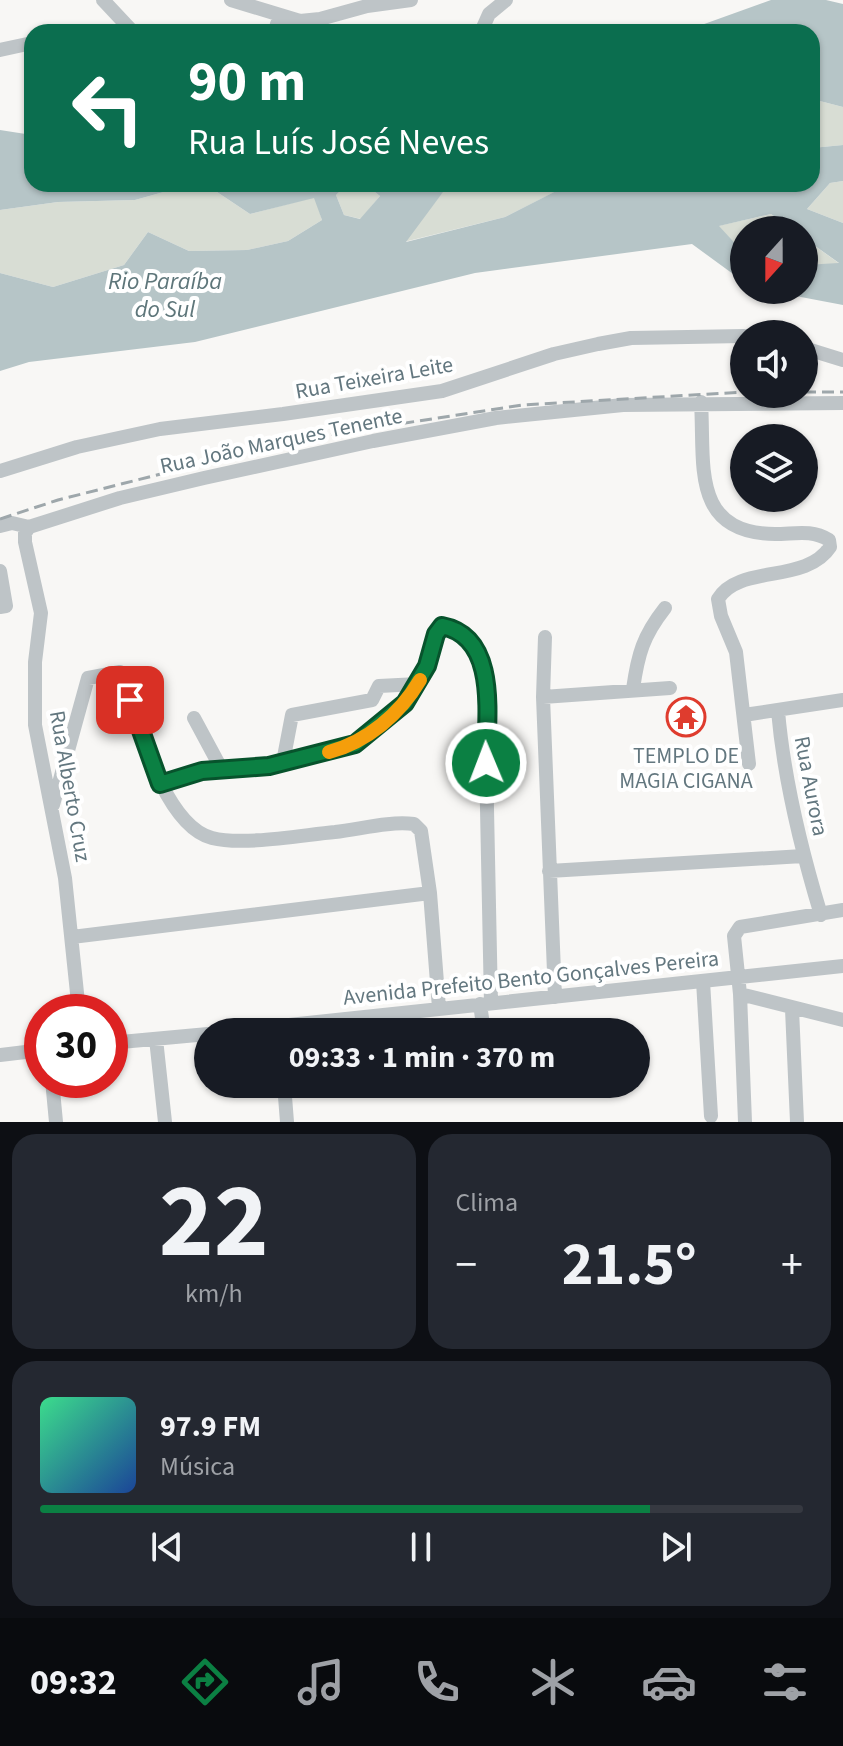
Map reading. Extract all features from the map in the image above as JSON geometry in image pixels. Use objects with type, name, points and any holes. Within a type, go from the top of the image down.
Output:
[{"type":"street","points":[[103,0],[126,24]]},
{"type":"street","points":[[231,0],[283,24]]},
{"type":"street","points":[[296,24],[352,9],[411,0]]},
{"type":"street","points":[[485,24],[489,14],[506,0]]},
{"type":"street","points":[[0,50],[24,45]]},
{"type":"street","name":"Rua Teixeira Leite","points":[[6,470],[77,447],[160,429],[416,396],[465,384],[554,354],[631,338],[730,336]]},
{"type":"street","points":[[818,352],[843,360]]},
{"type":"street","points":[[701,402],[706,489],[712,507],[725,521],[742,528],[777,534],[819,534],[829,540],[830,547],[824,557],[797,570],[736,584],[722,591],[718,599],[721,616],[736,652],[749,764]]},
{"type":"street","name":"Rua João Marques Tenente","points":[[0,526],[12,523],[31,526],[120,498],[307,455],[454,425],[542,412],[701,402],[843,403]]},
{"type":"street","name":"Rua Alberto Cruz","points":[[31,526],[25,533],[25,542],[41,613],[35,662],[35,725],[53,807],[77,994]]},
{"type":"street","points":[[0,571],[6,606],[0,607]]},
{"type":"street","points":[[633,689],[638,654],[649,628],[665,608]]},
{"type":"street","points":[[160,784],[190,773],[283,762],[355,744],[405,703],[427,666],[437,630],[442,626],[454,629],[470,640],[484,663],[485,1018]]},
{"type":"street","points":[[545,637],[543,697],[555,997]]},
{"type":"street","points":[[53,807],[88,678],[120,672],[160,784],[174,808],[190,826],[210,837],[222,840],[414,824],[421,831],[430,893],[439,1008]]},
{"type":"street","points":[[283,762],[292,715],[372,700],[379,686],[418,684]]},
{"type":"street","points":[[543,697],[670,688]]},
{"type":"street","points":[[744,715],[843,700]]},
{"type":"street","name":"Rua Aurora","points":[[778,711],[782,749],[803,856],[821,915]]},
{"type":"street","points":[[194,718],[222,770]]},
{"type":"street","points":[[549,871],[803,856]]},
{"type":"street","points":[[72,937],[430,893]]},
{"type":"street","points":[[745,1122],[740,994],[734,936],[737,929],[843,910]]},
{"type":"street","name":"Avenida Prefeito Bento Gonçalves Pereira","points":[[362,1018],[843,966]]},
{"type":"street","points":[[703,981],[711,1116]]},
{"type":"street","points":[[740,994],[843,1020]]},
{"type":"street","points":[[792,1009],[797,1122]]},
{"type":"street","points":[[128,1041],[194,1035]]},
{"type":"street","points":[[156,1039],[165,1122]]},
{"type":"street","points":[[0,1055],[24,1052]]},
{"type":"street","points":[[54,1098],[56,1122]]},
{"type":"street","points":[[285,1098],[287,1122]]},
{"type":"shaded area","points":[[820,101],[843,107],[843,145],[820,147]]},
{"type":"shaded area","points":[[843,181],[843,223],[807,209],[830,183]]},
{"type":"shaded area","points":[[164,192],[217,192],[250,214],[315,197],[322,220],[288,241],[247,250],[189,251],[148,232],[124,265],[53,287],[0,273],[0,210],[58,202],[135,200]]},
{"type":"shaded area","points":[[339,192],[375,192],[380,196],[361,219],[344,215],[336,195]]},
{"type":"shaded area","points":[[443,192],[555,192],[505,217],[404,242]]},
{"type":"shaded area","points":[[730,223],[730,238],[718,226]]},
{"type":"shaded area","points":[[818,248],[840,264],[818,265]]},
{"type":"water","points":[[771,0],[826,0],[843,4],[843,107],[820,101],[820,24],[704,24]]},
{"type":"water","name":"Rio Paraíba do Sul","points":[[0,130],[24,134],[24,192],[164,192],[135,200],[58,202],[0,210]]},
{"type":"water","name":"Rio Paraíba do Sul","points":[[843,145],[843,181],[830,183],[807,209],[843,223],[843,305],[818,300],[818,264],[839,263],[818,248],[818,216],[730,216],[730,223],[719,226],[730,238],[730,272],[692,244],[475,273],[195,342],[29,362],[0,371],[0,273],[53,287],[124,265],[148,232],[189,251],[247,250],[288,241],[322,220],[314,198],[250,214],[217,192],[339,192],[336,195],[344,215],[360,219],[380,196],[375,192],[443,192],[406,242],[505,217],[554,192],[820,192],[820,147]]},
{"type":"railway","points":[[818,392],[843,392]]},
{"type":"railway","points":[[0,519],[58,500],[295,440],[522,405],[730,393]]},
{"type":"slow traffic","points":[[329,752],[355,744],[372,732],[405,703],[420,680]]},
{"type":"place","name":"TEMPLO DE MAGIA CIGANA","points":[[686,717]]},
{"type":"route","points":[[130,700],[160,784],[202,771],[269,766],[332,752],[355,744],[405,703],[427,666],[437,630],[442,626],[470,640],[484,663],[486,763]]}]
